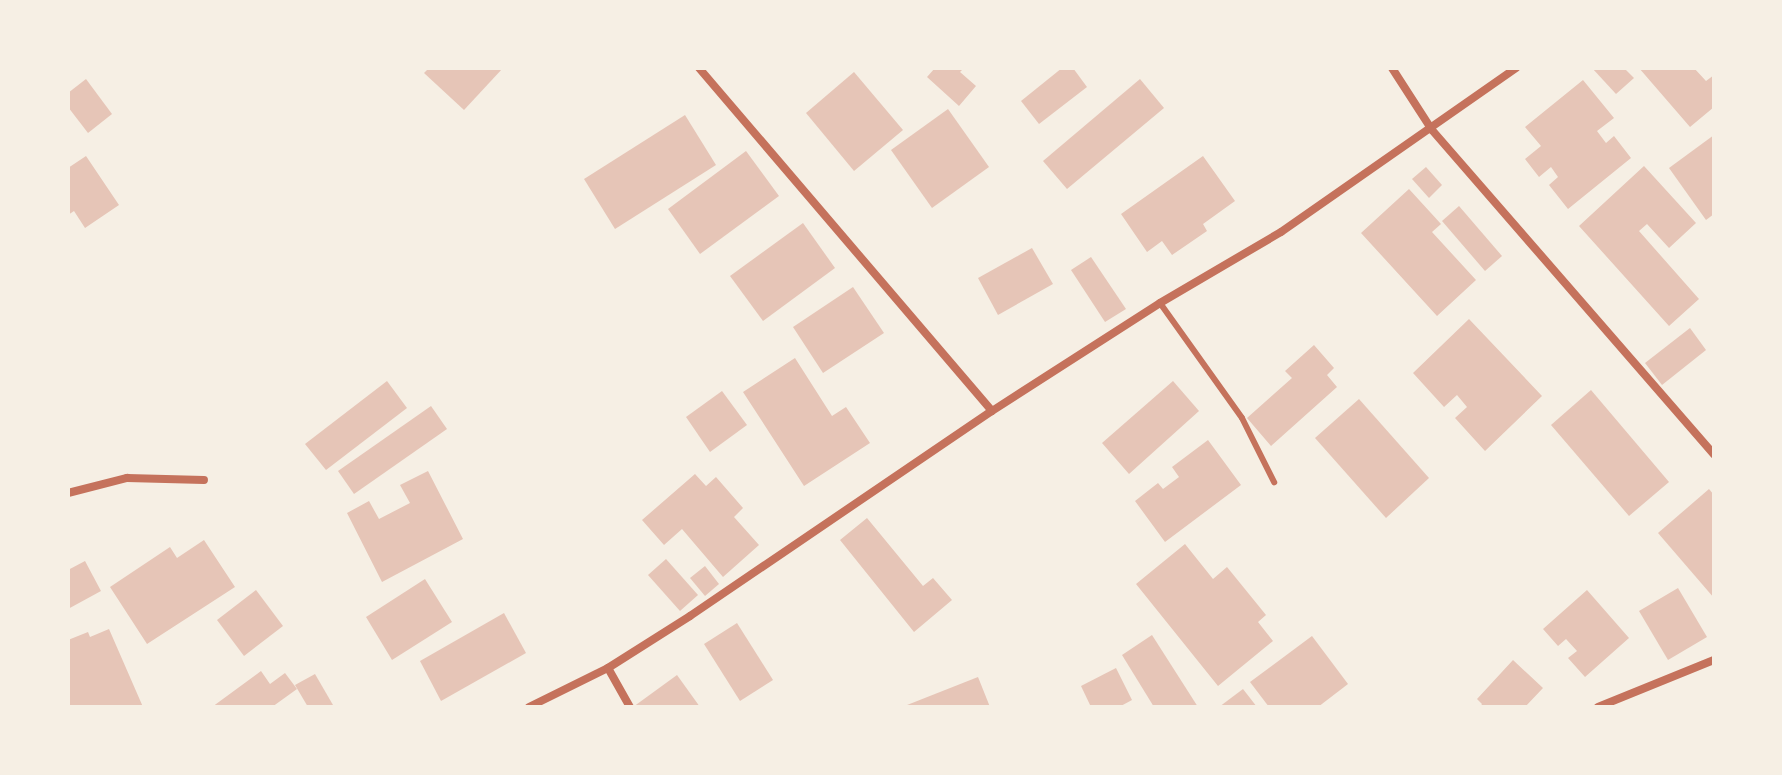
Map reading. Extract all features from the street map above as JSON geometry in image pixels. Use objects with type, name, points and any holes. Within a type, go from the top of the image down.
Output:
[{"type":"street","points":[[699,68],[992,411]]},
{"type":"street","points":[[1392,68],[1432,130],[1714,454]]},
{"type":"street","points":[[529,707],[608,668],[992,411],[1160,303],[1281,232],[1432,130],[1516,68]]},
{"type":"street","points":[[68,493],[127,478],[204,480]]},
{"type":"street","points":[[1598,707],[1714,660]]},
{"type":"street","points":[[608,668],[630,707]]},
{"type":"lane","points":[[1160,303],[1242,418],[1274,482]]},
{"type":"building","points":[[429,68],[503,68],[464,110],[424,73]]},
{"type":"building","points":[[935,68],[964,68],[960,72],[976,86],[959,106],[927,77]]},
{"type":"building","points":[[1062,68],[1073,68],[1087,87],[1039,124],[1021,101]]},
{"type":"building","points":[[1592,68],[1624,68],[1634,78],[1616,94]]},
{"type":"building","points":[[1639,68],[1694,68],[1706,81],[1714,75],[1714,107],[1690,127]]},
{"type":"building","points":[[854,72],[903,130],[854,171],[806,113]]},
{"type":"building","points":[[86,79],[112,114],[88,133],[68,107],[68,93]]},
{"type":"building","points":[[1140,79],[1164,108],[1067,189],[1043,161]]},
{"type":"building","points":[[1583,80],[1614,118],[1597,131],[1606,143],[1614,136],[1631,158],[1568,209],[1549,185],[1558,177],[1551,167],[1539,177],[1525,159],[1541,146],[1525,127]]},
{"type":"building","points":[[948,109],[989,167],[932,208],[891,150]]},
{"type":"building","points":[[685,115],[716,165],[615,229],[584,179]]},
{"type":"building","points":[[1714,135],[1714,214],[1706,220],[1669,168]]},
{"type":"building","points":[[746,151],[779,196],[700,254],[668,209]]},
{"type":"building","points":[[86,156],[119,205],[85,228],[74,211],[68,215],[68,168]]},
{"type":"building","points":[[1203,156],[1235,201],[1203,224],[1207,231],[1172,255],[1162,241],[1147,252],[1121,214]]},
{"type":"building","points":[[1644,166],[1696,223],[1669,248],[1647,224],[1639,231],[1699,299],[1669,326],[1579,226]]},
{"type":"building","points":[[1426,167],[1442,185],[1429,198],[1412,179]]},
{"type":"building","points":[[1409,189],[1441,224],[1432,232],[1476,280],[1437,316],[1361,233]]},
{"type":"building","points":[[1459,206],[1502,256],[1485,271],[1442,221]]},
{"type":"building","points":[[803,223],[835,268],[763,321],[730,276]]},
{"type":"building","points":[[1032,248],[1053,284],[998,315],[978,278]]},
{"type":"building","points":[[1091,257],[1126,309],[1105,322],[1071,270]]},
{"type":"building","points":[[853,287],[884,333],[823,373],[793,327]]},
{"type":"building","points":[[1469,319],[1542,396],[1485,451],[1455,418],[1467,407],[1457,395],[1444,407],[1413,373]]},
{"type":"building","points":[[1690,328],[1706,350],[1662,385],[1645,363]]},
{"type":"building","points":[[1314,345],[1334,368],[1327,375],[1337,387],[1271,446],[1247,418],[1292,378],[1285,371]]},
{"type":"building","points":[[795,358],[832,416],[846,407],[870,443],[804,486],[743,392]]},
{"type":"building","points":[[387,381],[407,408],[326,470],[305,444]]},
{"type":"building","points":[[1173,381],[1199,411],[1129,474],[1102,443]]},
{"type":"building","points":[[1591,390],[1669,482],[1629,516],[1551,425]]},
{"type":"building","points":[[722,391],[747,425],[710,452],[686,417]]},
{"type":"building","points":[[1359,399],[1429,478],[1386,518],[1315,438]]},
{"type":"building","points":[[431,406],[447,429],[354,494],[338,471]]},
{"type":"building","points":[[1208,440],[1241,485],[1165,542],[1135,501],[1158,483],[1163,489],[1179,477],[1172,467]]},
{"type":"building","points":[[428,471],[463,539],[382,582],[347,513],[369,501],[379,519],[410,503],[400,485]]},
{"type":"building","points":[[695,474],[706,486],[716,477],[743,508],[734,517],[759,545],[723,577],[682,529],[664,545],[642,520]]},
{"type":"building","points":[[1709,489],[1714,495],[1714,598],[1658,533]]},
{"type":"building","points":[[867,518],[923,586],[933,578],[952,600],[914,632],[840,540]]},
{"type":"building","points":[[204,540],[235,587],[147,644],[110,587],[170,547],[177,558]]},
{"type":"building","points":[[1185,544],[1213,579],[1227,567],[1266,615],[1258,622],[1273,641],[1218,686],[1136,584]]},
{"type":"building","points":[[666,559],[698,595],[680,611],[648,575]]},
{"type":"building","points":[[85,561],[101,591],[68,609],[68,570]]},
{"type":"building","points":[[705,566],[719,584],[705,596],[690,578]]},
{"type":"building","points":[[425,579],[452,622],[392,660],[366,617]]},
{"type":"building","points":[[1678,588],[1707,637],[1668,660],[1639,611]]},
{"type":"building","points":[[256,590],[283,626],[244,656],[217,620]]},
{"type":"building","points":[[1587,590],[1629,638],[1585,677],[1568,658],[1577,651],[1566,639],[1558,646],[1543,629]]},
{"type":"building","points":[[504,613],[526,653],[441,701],[420,661]]},
{"type":"building","points":[[737,623],[773,680],[740,701],[704,644]]},
{"type":"building","points":[[109,629],[143,707],[68,707],[68,640],[88,632],[90,637]]},
{"type":"building","points":[[1152,635],[1198,707],[1154,707],[1122,655]]},
{"type":"building","points":[[1312,636],[1348,684],[1318,707],[1269,707],[1250,682]]},
{"type":"building","points":[[1513,660],[1543,688],[1525,707],[1480,707],[1482,704],[1477,699]]},
{"type":"building","points":[[1116,668],[1132,700],[1119,707],[1091,707],[1081,686]]},
{"type":"building","points":[[261,671],[270,684],[285,673],[297,689],[272,707],[212,707]]},
{"type":"building","points":[[315,674],[333,705],[330,707],[308,707],[295,685]]},
{"type":"building","points":[[677,675],[700,707],[633,707]]},
{"type":"building","points":[[978,677],[990,707],[902,707]]},
{"type":"building","points":[[1243,689],[1257,707],[1219,707]]}]
